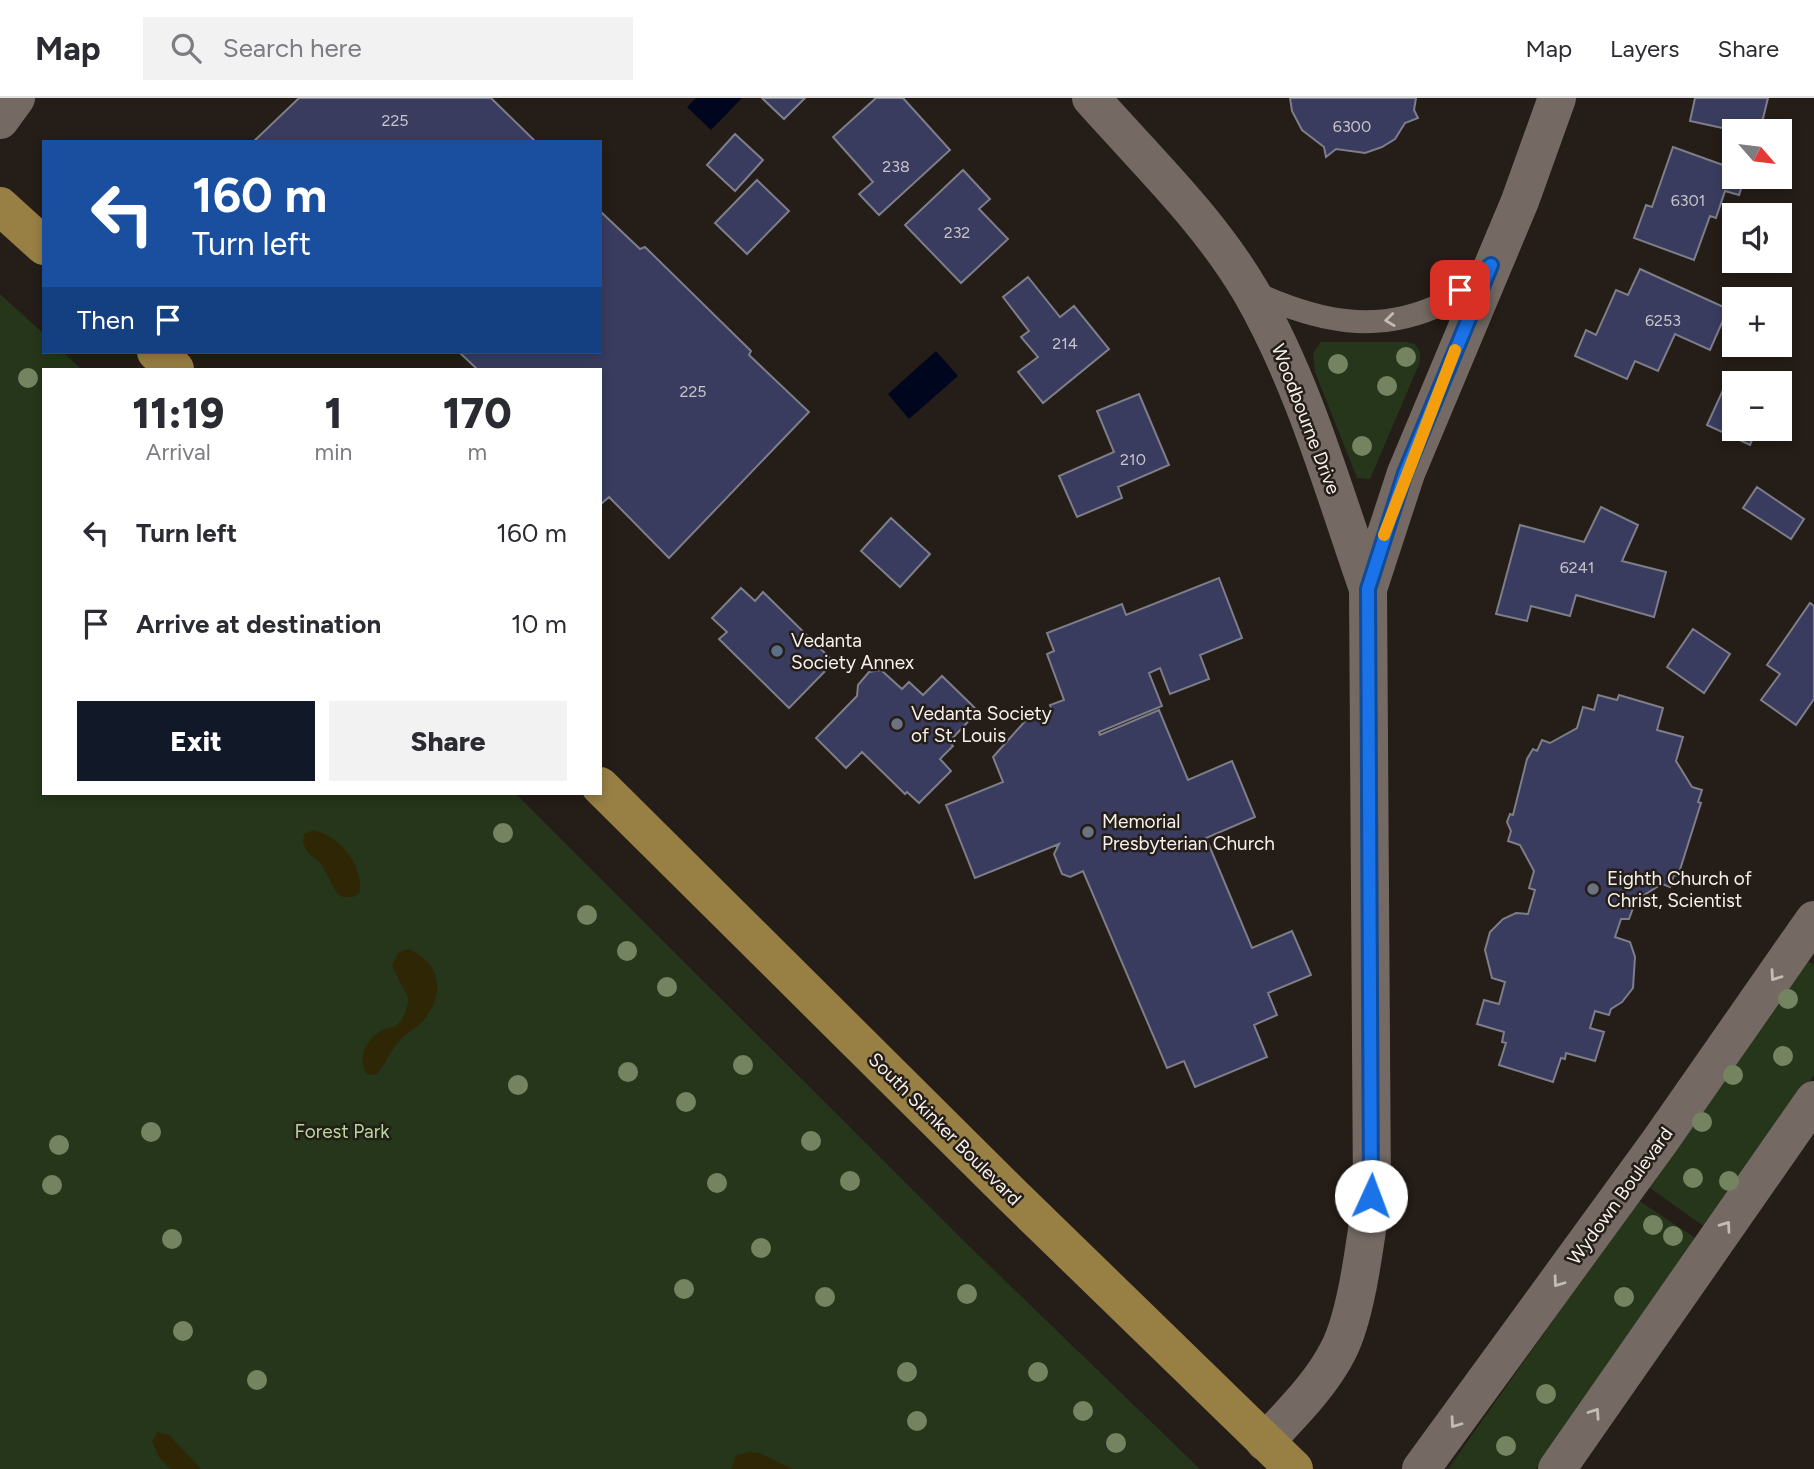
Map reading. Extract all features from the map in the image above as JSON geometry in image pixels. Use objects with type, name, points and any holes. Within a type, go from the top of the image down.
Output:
[{"type":"main road","points":[[0,206],[42,244]]},
{"type":"main road","points":[[158,354],[174,368]]},
{"type":"main road","name":"South Skinker Boulevard","points":[[602,788],[1294,1469]]},
{"type":"street","points":[[0,120],[16,98]]},
{"type":"street","name":"Woodbourne Drive","points":[[1091,98],[1199,219],[1250,290],[1288,364],[1368,589]]},
{"type":"street","points":[[1265,1441],[1314,1388],[1341,1345],[1363,1255],[1371,1196],[1368,589],[1405,473],[1525,189],[1557,98]]},
{"type":"street","name":"Wydown Boulevard","points":[[1421,1469],[1652,1152],[1814,920]]},
{"type":"street","points":[[1557,1469],[1814,1100]]},
{"type":"lane","points":[[1250,290],[1291,309],[1336,321],[1394,321],[1445,303],[1491,265]]},
{"type":"green space","name":"Forest Park","points":[[0,294],[42,332],[42,354],[65,354],[80,368],[42,368],[42,795],[517,795],[965,1242],[1200,1469],[0,1469]]},
{"type":"green space","points":[[1321,342],[1406,342],[1415,344],[1420,352],[1420,362],[1370,479],[1357,478],[1315,372],[1313,353]]},
{"type":"green space","points":[[1804,959],[1814,965],[1814,1075],[1706,1228],[1646,1185]]},
{"type":"green space","points":[[1638,1200],[1698,1240],[1536,1469],[1448,1469]]},
{"type":"sand","points":[[313,830],[332,838],[353,862],[358,871],[360,892],[353,897],[343,897],[336,892],[321,863],[308,853],[303,843],[304,834]]},
{"type":"sand","points":[[408,949],[419,955],[434,971],[437,981],[435,1001],[422,1022],[397,1043],[376,1075],[367,1074],[362,1062],[367,1045],[381,1031],[397,1025],[405,1013],[409,999],[392,966],[398,953]]},
{"type":"sand","points":[[158,1432],[169,1435],[201,1469],[171,1469],[159,1457],[152,1441]]},
{"type":"sand","points":[[748,1452],[759,1453],[793,1469],[731,1469],[736,1456]]},
{"type":"water","points":[[696,98],[742,98],[711,130],[687,107]]},
{"type":"water","points":[[936,351],[958,376],[909,419],[888,394]]},
{"type":"building","points":[[299,98],[491,98],[534,140],[255,140]]},
{"type":"building","points":[[762,98],[805,98],[784,119]]},
{"type":"building","points":[[876,98],[903,98],[950,150],[879,215],[859,194],[873,182],[833,137]]},
{"type":"building","points":[[1290,98],[1416,98],[1414,110],[1418,118],[1405,123],[1395,139],[1382,147],[1365,153],[1336,149],[1326,157],[1324,147],[1302,130],[1292,111]]},
{"type":"building","points":[[1695,98],[1768,98],[1763,119],[1722,119],[1722,128],[1690,121]]},
{"type":"building","points":[[735,134],[763,160],[735,191],[707,165]]},
{"type":"building","points":[[1673,147],[1722,165],[1722,189],[1741,189],[1739,195],[1725,191],[1716,218],[1710,216],[1694,260],[1634,238],[1646,205],[1652,207]]},
{"type":"building","points":[[963,170],[990,199],[979,209],[1008,239],[961,283],[905,225]]},
{"type":"building","points":[[757,180],[789,211],[747,254],[715,223]]},
{"type":"building","points":[[602,213],[640,249],[645,247],[751,351],[749,355],[809,412],[669,558],[609,497],[602,503],[602,368],[476,368],[461,354],[602,354]]},
{"type":"building","points":[[1640,269],[1722,306],[1722,323],[1710,350],[1675,334],[1658,371],[1635,361],[1627,379],[1575,356],[1586,330],[1596,335],[1616,290],[1628,295]]},
{"type":"building","points":[[1028,277],[1060,317],[1074,306],[1109,349],[1043,403],[1018,372],[1038,357],[1021,337],[1029,331],[1003,297]]},
{"type":"building","points":[[1722,392],[1722,432],[1707,425]]},
{"type":"building","points":[[1139,394],[1169,465],[1118,487],[1122,498],[1077,517],[1059,476],[1114,452],[1097,411]]},
{"type":"building","points":[[1757,487],[1804,519],[1791,539],[1743,508]]},
{"type":"building","points":[[1601,507],[1638,525],[1622,561],[1666,572],[1654,617],[1576,595],[1570,616],[1531,606],[1527,621],[1496,614],[1520,525],[1584,542]]},
{"type":"building","points":[[891,518],[930,554],[900,587],[861,551]]},
{"type":"building","name":"Memorial Presbyterian Church","points":[[1219,578],[1242,638],[1200,655],[1209,679],[1170,694],[1160,668],[1149,673],[1162,706],[1099,732],[1100,735],[1159,710],[1188,780],[1232,761],[1255,817],[1206,838],[1252,948],[1292,931],[1311,975],[1268,993],[1277,1015],[1254,1025],[1267,1057],[1195,1087],[1184,1061],[1167,1068],[1083,871],[1070,877],[1062,874],[1054,854],[1059,844],[975,878],[946,805],[1003,782],[993,757],[1027,719],[1052,711],[1050,705],[1064,700],[1047,654],[1054,651],[1047,633],[1122,604],[1126,615]]},
{"type":"building","name":"Vedanta Society Annex","points":[[741,588],[755,601],[763,592],[834,662],[789,708],[719,639],[727,632],[712,618]]},
{"type":"building","points":[[1810,603],[1814,606],[1814,699],[1796,725],[1761,700],[1780,674],[1767,665]]},
{"type":"building","points":[[1693,629],[1730,654],[1704,693],[1667,667]]},
{"type":"building","name":"Vedanta Society of St. Louis","points":[[881,670],[902,689],[909,682],[923,695],[942,676],[978,711],[949,742],[953,746],[940,759],[951,771],[919,803],[907,792],[905,794],[862,752],[846,768],[816,738],[857,696],[858,685],[869,672]]},
{"type":"building","name":"Eighth Church of Christ, Scientist","points":[[1598,695],[1617,700],[1619,695],[1663,708],[1657,730],[1683,737],[1676,761],[1692,787],[1702,790],[1698,802],[1701,803],[1678,876],[1674,875],[1670,887],[1662,884],[1636,900],[1629,919],[1621,919],[1615,937],[1630,942],[1635,957],[1633,988],[1622,1002],[1611,1009],[1609,1015],[1595,1011],[1590,1028],[1604,1032],[1595,1061],[1566,1053],[1565,1059],[1561,1058],[1553,1082],[1499,1065],[1506,1043],[1502,1042],[1504,1032],[1477,1024],[1484,1000],[1499,1004],[1505,982],[1492,978],[1485,950],[1490,932],[1503,919],[1516,913],[1528,914],[1535,890],[1529,888],[1534,871],[1520,845],[1508,841],[1511,831],[1507,822],[1510,814],[1513,815],[1527,759],[1533,749],[1537,751],[1542,740],[1550,743],[1577,728],[1583,707],[1594,710]]},
{"type":"slow traffic","points":[[1384,535],[1405,473],[1455,350]]},
{"type":"place","name":"Vedanta Society Annex","points":[[777,651]]},
{"type":"place","name":"Vedanta Society of St. Louis","points":[[897,724]]},
{"type":"place","name":"Memorial Presbyterian Church","points":[[1088,832]]},
{"type":"place","name":"Eighth Church of Christ, Scientist","points":[[1593,889]]},
{"type":"route","points":[[1371,1196],[1373,1146],[1368,589],[1405,473],[1491,265],[1460,290]]}]
